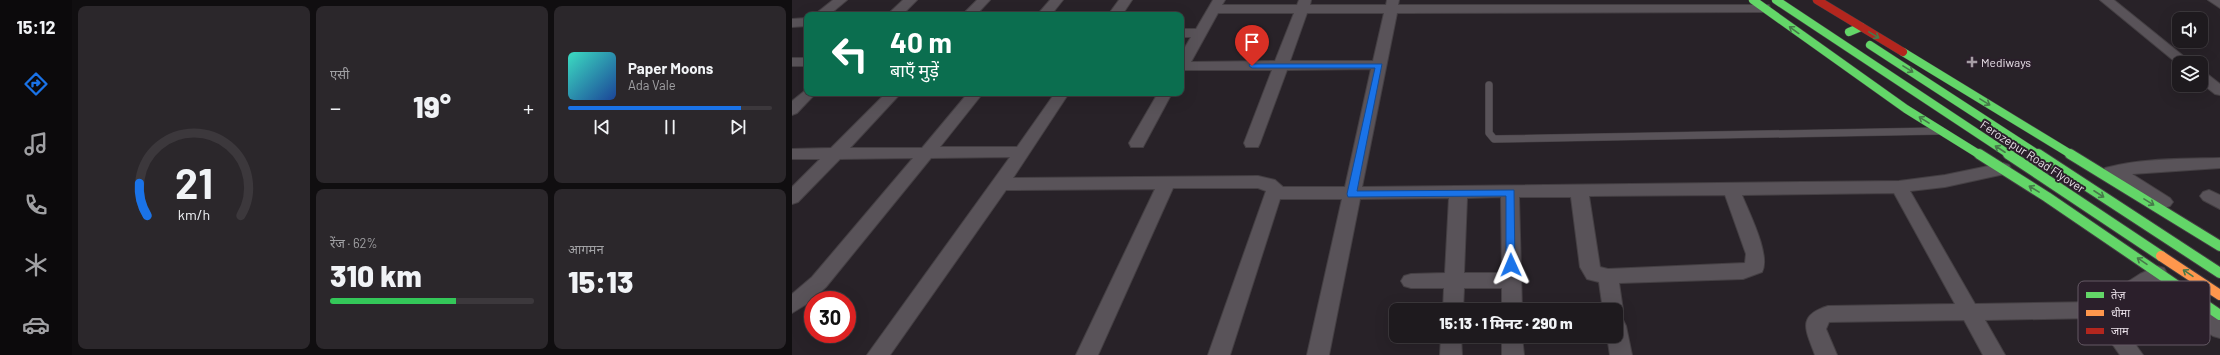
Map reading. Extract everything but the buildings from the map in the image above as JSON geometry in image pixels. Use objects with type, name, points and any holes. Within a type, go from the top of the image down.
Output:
[{"type":"main road","points":[[1754,0],[1906,109],[2003,170],[2161,281]]},
{"type":"main road","name":"Ferozepur Road Flyover","points":[[1776,0],[2199,281]]},
{"type":"main road","points":[[1817,0],[2110,172],[2220,246]]},
{"type":"main road","name":"Ferozepur Road Flyover","points":[[1861,27],[1846,30],[1958,101],[2220,273]]},
{"type":"main road","points":[[1814,44],[1832,38]]},
{"type":"main road","name":"Ferozepur Road Flyover","points":[[2210,288],[2220,295]]},
{"type":"main road","points":[[2210,310],[2220,316]]},
{"type":"street","points":[[825,12],[841,0]]},
{"type":"street","points":[[897,12],[911,0]]},
{"type":"street","points":[[972,12],[984,0]]},
{"type":"street","points":[[1047,12],[1057,0]]},
{"type":"street","points":[[1117,12],[1126,0]]},
{"type":"street","points":[[2106,0],[2175,56]]},
{"type":"street","points":[[2214,0],[2220,4]]},
{"type":"street","points":[[1184,61],[1216,4],[1392,4],[1764,8]]},
{"type":"street","points":[[1318,355],[1392,4]]},
{"type":"street","points":[[1252,143],[1303,5]]},
{"type":"street","points":[[792,22],[804,22]]},
{"type":"street","points":[[1184,33],[1200,33]]},
{"type":"street","points":[[792,62],[804,62]]},
{"type":"street","points":[[1184,66],[1379,65]]},
{"type":"street","points":[[2208,82],[2220,91]]},
{"type":"street","points":[[792,110],[806,96]]},
{"type":"street","points":[[792,198],[891,96]]},
{"type":"street","points":[[792,305],[819,282],[973,96]]},
{"type":"street","points":[[878,355],[1001,184],[1060,96]]},
{"type":"street","points":[[1137,143],[1164,96]]},
{"type":"street","points":[[792,154],[1022,152]]},
{"type":"street","points":[[2110,172],[2141,167],[2220,163]]},
{"type":"street","points":[[1001,184],[1266,182],[1274,191],[1290,194],[1510,193],[1731,188],[1898,187],[1945,181],[2003,170]]},
{"type":"street","points":[[2110,172],[2220,237]]},
{"type":"street","points":[[1087,355],[1167,182]]},
{"type":"street","points":[[1898,187],[1994,355]]},
{"type":"street","points":[[1579,191],[1590,267],[1594,274],[1608,276],[1743,272],[1755,267],[1755,254],[1731,188]]},
{"type":"street","points":[[1219,355],[1274,191]]},
{"type":"street","points":[[1453,303],[1458,193]]},
{"type":"street","points":[[1510,193],[1512,303]]},
{"type":"street","points":[[1608,276],[1612,303]]},
{"type":"street","points":[[2145,281],[2153,276],[2159,281]]},
{"type":"street","points":[[1411,281],[1511,280]]},
{"type":"street","points":[[1826,355],[1816,329],[1816,322],[1822,316],[1828,314],[2078,310]]},
{"type":"street","points":[[2210,322],[2220,330]]},
{"type":"street","points":[[1451,355],[1452,343]]},
{"type":"street","points":[[1512,343],[1513,355]]},
{"type":"street","points":[[1619,343],[1621,355]]},
{"type":"street","points":[[2125,345],[2132,355]]},
{"type":"lane","points":[[1489,86],[1489,133],[1494,138],[1843,134],[1941,131]]},
{"type":"traffic: fast","points":[[1753,0],[1906,109],[2047,197],[2170,281]]},
{"type":"traffic: fast","points":[[1776,0],[2161,256]]},
{"type":"traffic: fast","points":[[1849,32],[1861,27]]},
{"type":"traffic: fast","points":[[1870,45],[2220,273]]},
{"type":"traffic: fast","points":[[1903,52],[2220,246]]},
{"type":"traffic: fast","points":[[2210,308],[2220,315]]},
{"type":"traffic: slow","points":[[2161,256],[2199,281]]},
{"type":"traffic: slow","points":[[2210,288],[2220,295]]},
{"type":"traffic: jam","points":[[1817,0],[1903,52]]},
{"type":"place","name":"Mediways","points":[[1972,62]]},
{"type":"route","points":[[1252,66],[1379,65],[1351,194],[1510,193],[1511,265]]}]
